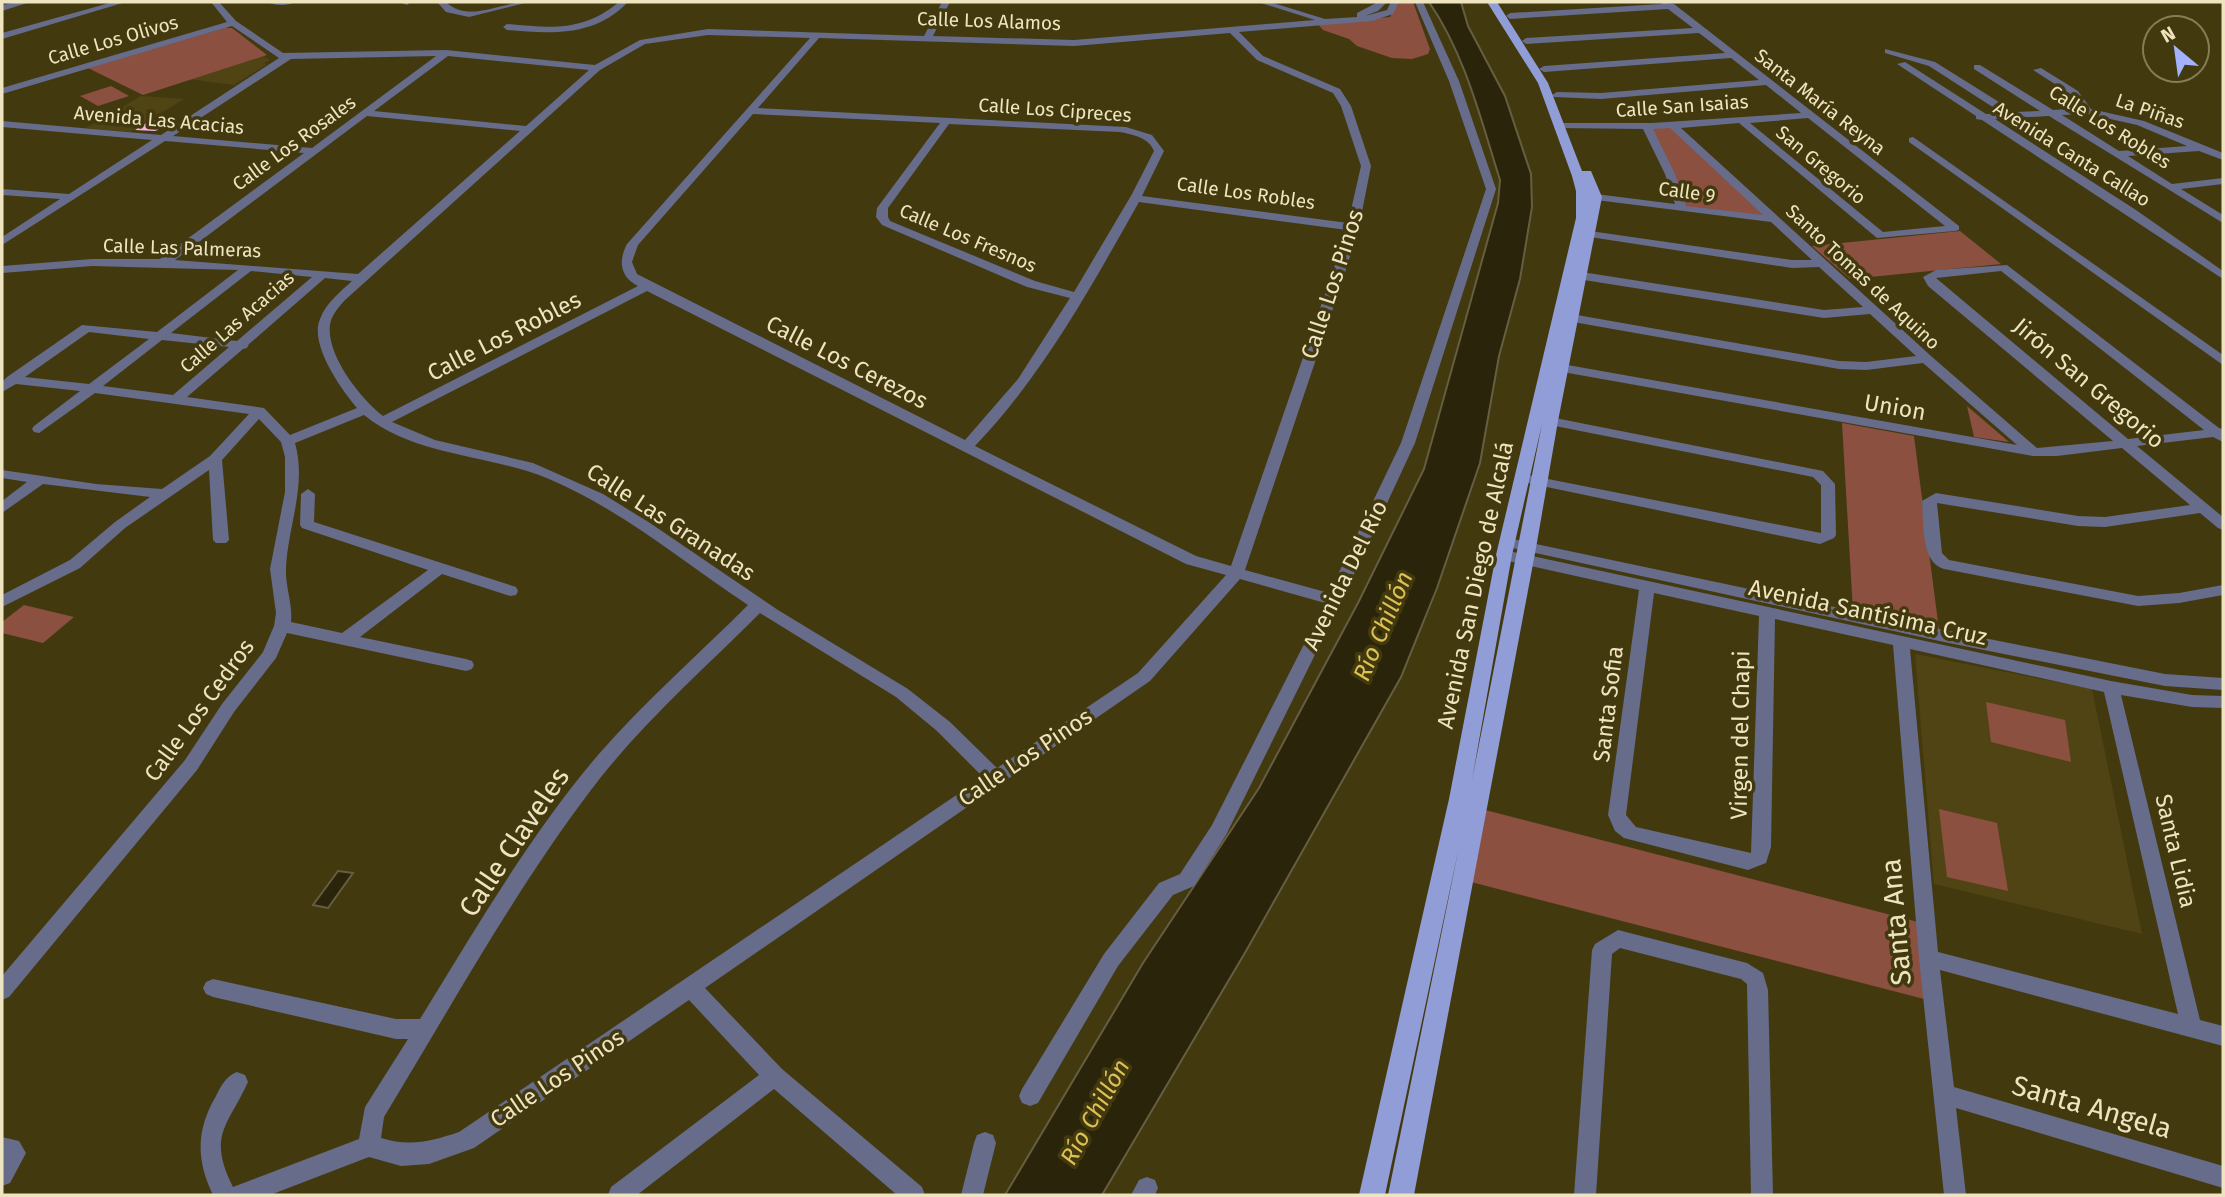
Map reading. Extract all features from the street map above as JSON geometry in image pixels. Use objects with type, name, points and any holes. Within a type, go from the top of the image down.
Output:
[{"type":"main road","name":"Avenida San Diego de Alcalá","points":[[1492,2],[1543,83],[1596,197],[1590,233],[1575,274]]},
{"type":"main road","name":"Avenida San Diego de Alcalá","points":[[1401,1195],[1422,1091],[1462,836],[1516,552],[1523,478],[1566,317],[1582,218],[1582,191],[1557,95],[1545,69],[1500,2]]},
{"type":"main road","name":"Avenida San Diego de Alcalá","points":[[1516,552],[1539,481],[1562,368],[1566,317]]},
{"type":"main road","name":"Avenida San Diego de Alcalá","points":[[1372,1195],[1397,1084],[1462,836]]},
{"type":"main road","points":[[1397,1084],[1422,1091]]},
{"type":"street","points":[[2,8],[26,2]]},
{"type":"street","points":[[2,36],[122,2]]},
{"type":"street","points":[[215,2],[233,23],[273,52],[289,56],[446,52],[597,68]]},
{"type":"street","points":[[272,2],[288,2]]},
{"type":"street","points":[[441,2],[450,12],[464,15],[525,2]]},
{"type":"street","points":[[507,27],[577,30],[624,2]]},
{"type":"street","points":[[927,39],[946,2]]},
{"type":"street","points":[[1262,2],[1330,21]]},
{"type":"street","points":[[1344,20],[1374,10],[1382,2]]},
{"type":"street","points":[[1344,20],[1385,15],[1390,12],[1395,2]]},
{"type":"street","name":"Avenida Del Río","points":[[1030,1096],[1111,960],[1166,889],[1188,880],[1219,830],[1409,443],[1491,189],[1454,81],[1419,2]]},
{"type":"street","points":[[1295,11],[1309,3]]},
{"type":"street","points":[[1510,16],[1668,4]]},
{"type":"street","name":"Santa María Reyna","points":[[1668,4],[1955,228],[1881,236]]},
{"type":"street","name":"Calle Los Alamos","points":[[597,68],[627,48],[663,37],[708,32],[1074,43],[1344,20]]},
{"type":"street","name":"Calle Los Olivos","points":[[2,91],[233,23]]},
{"type":"street","name":"Calle Los Pinos","points":[[369,1146],[401,1155],[429,1153],[466,1140],[1144,677],[1236,573],[1353,227],[1366,166],[1343,98],[1327,85],[1259,58],[1232,30]]},
{"type":"street","points":[[1526,41],[1701,30]]},
{"type":"street","name":"Calle Los Cerezos","points":[[816,36],[633,244],[625,257],[626,269],[635,280],[1191,560],[1334,600]]},
{"type":"street","points":[[1888,51],[1932,64],[2011,114]]},
{"type":"street","name":"Calle Los Rosales","points":[[164,262],[446,52]]},
{"type":"street","points":[[1545,69],[1733,55]]},
{"type":"street","points":[[2,242],[289,56]]},
{"type":"street","name":"Avenida Canta Callao","points":[[1902,64],[1980,117],[2132,212],[2223,276]]},
{"type":"street","name":"Calle Los Robles","points":[[1977,67],[2223,220]]},
{"type":"street","name":"Calle Las Granadas","points":[[597,68],[361,278],[331,310],[324,322],[323,336],[344,379],[366,409],[382,422],[418,441],[501,458],[574,485],[619,511],[758,605],[887,683],[915,703],[967,748],[994,777]]},
{"type":"street","points":[[2038,70],[2075,93],[2088,111]]},
{"type":"street","points":[[1557,95],[1601,96],[1768,82]]},
{"type":"street","name":"Calle Los Cipreces","points":[[752,111],[1120,130],[1150,137],[1157,144],[1159,151],[1135,198],[1025,382],[989,425],[966,447]]},
{"type":"street","name":"La Piñas","points":[[1980,117],[2048,111],[2088,111],[2140,123],[2223,157]]},
{"type":"street","points":[[364,113],[528,129]]},
{"type":"street","name":"Calle San Isaias","points":[[1563,125],[1646,126],[1808,115]]},
{"type":"street","name":"Calle Los Fresnos","points":[[947,120],[883,208],[881,217],[886,223],[1031,284],[1077,296]]},
{"type":"street","name":"San Gregorio","points":[[1740,120],[1881,236]]},
{"type":"street","name":"Avenida Las Acacias","points":[[2,124],[158,141]]},
{"type":"street","name":"Santo Tomas de Aquino","points":[[1671,124],[1926,359],[2033,452]]},
{"type":"street","points":[[1646,126],[1670,174],[1682,209]]},
{"type":"street","name":"Avenida Las Acacias","points":[[2,130],[309,154]]},
{"type":"street","points":[[1913,139],[2223,361]]},
{"type":"street","points":[[2117,154],[2199,147]]},
{"type":"street","points":[[2170,187],[2223,181]]},
{"type":"street","points":[[2,192],[71,197]]},
{"type":"street","name":"Calle 9","points":[[1596,197],[1774,219]]},
{"type":"street","name":"Calle Los Robles","points":[[1135,198],[1353,227]]},
{"type":"street","points":[[1590,233],[1792,264],[1824,263]]},
{"type":"street","name":"Calle Las Palmeras","points":[[2,269],[91,262],[164,262],[361,278]]},
{"type":"street","name":"Jirón San Gregorio","points":[[2221,434],[2003,267],[1930,276],[1931,283],[2223,525]]},
{"type":"street","points":[[39,429],[248,268]]},
{"type":"street","name":"Calle Las Acacias","points":[[177,399],[243,345],[322,274]]},
{"type":"street","points":[[1575,274],[1824,314],[1874,310]]},
{"type":"street","name":"Calle Los Robles","points":[[382,422],[646,287]]},
{"type":"street","points":[[1566,317],[1839,365],[1866,366],[1926,359]]},
{"type":"street","points":[[7,384],[86,328],[243,345]]},
{"type":"street","name":"Union","points":[[1562,368],[2033,452],[2221,434]]},
{"type":"street","points":[[7,384],[90,388],[259,411],[288,441],[366,409]]},
{"type":"street","points":[[2,603],[75,564],[120,525],[215,459],[259,411]]},
{"type":"street","points":[[1523,478],[1819,539],[1829,535],[1828,484],[1818,474],[1550,421]]},
{"type":"street","name":"Calle Los Cedros","points":[[2,991],[191,765],[228,708],[270,654],[284,613],[278,569],[292,492],[292,457],[288,441]]},
{"type":"street","points":[[215,459],[221,540]]},
{"type":"street","points":[[2,474],[38,481],[163,494]]},
{"type":"street","points":[[2,508],[38,481]]},
{"type":"street","points":[[308,494],[307,524],[510,591]]},
{"type":"street","points":[[2204,508],[2105,522],[1932,498],[1929,501],[1935,555],[1944,564],[2138,601],[2223,590]]},
{"type":"street","name":"Avenida Santísima Cruz","points":[[1516,552],[1647,587],[2111,687],[2192,701],[2223,702]]},
{"type":"street","name":"Avenida Santísima Cruz","points":[[1516,552],[2165,680],[2223,684]]},
{"type":"street","points":[[347,638],[439,569]]},
{"type":"street","name":"Santa Sofia","points":[[1647,587],[1617,815],[1622,826],[1631,833],[1748,862],[1759,858]]},
{"type":"street","name":"Calle Claveles","points":[[369,1146],[373,1115],[520,877],[586,782],[758,605]]},
{"type":"street","name":"Virgen del Chapi","points":[[1759,858],[1762,847],[1767,613]]},
{"type":"street","points":[[282,625],[466,664]]},
{"type":"street","name":"Santa Ana","points":[[1901,642],[1929,958],[1955,1195]]},
{"type":"street","name":"Santa Lidia","points":[[2111,687],[2190,1027]]},
{"type":"street","points":[[1585,1195],[1602,950],[1618,939],[1747,972],[1756,979],[1762,1195]]},
{"type":"street","points":[[1929,958],[2223,1036]]},
{"type":"street","points":[[214,988],[396,1029],[427,1030]]},
{"type":"street","points":[[691,988],[774,1076],[914,1195]]},
{"type":"street","points":[[620,1195],[774,1076]]},
{"type":"street","points":[[225,1195],[214,1176],[209,1149],[214,1121],[237,1082]]},
{"type":"street","name":"Santa Angela","points":[[1944,1094],[2223,1177]]},
{"type":"street","points":[[972,1195],[985,1143]]},
{"type":"street","points":[[241,1195],[369,1146]]},
{"type":"street","points":[[2,1148],[11,1149],[15,1153],[2,1175]]},
{"type":"shaded area","points":[[1399,2],[1413,2],[1430,49],[1428,54],[1412,59],[1392,58],[1357,46],[1349,39],[1323,30],[1318,24],[1390,17]]},
{"type":"shaded area","points":[[232,28],[267,55],[143,95],[88,68]]},
{"type":"shaded area","points":[[264,56],[270,60],[264,63],[267,64],[234,85],[188,79]]},
{"type":"shaded area","points":[[111,86],[129,96],[98,106],[80,96]]},
{"type":"shaded area","points":[[141,96],[184,99],[130,132],[86,128]]},
{"type":"shaded area","points":[[1670,126],[1769,217],[1685,208],[1649,128]]},
{"type":"shaded area","points":[[1960,231],[2001,264],[1850,279],[1812,246]]},
{"type":"shaded area","points":[[1967,406],[2009,442],[1974,437]]},
{"type":"shaded area","points":[[1842,423],[1914,436],[1939,630],[1853,611]]},
{"type":"shaded area","points":[[24,605],[74,617],[43,643],[2,633],[2,622]]},
{"type":"shaded area","points":[[1915,654],[2092,689],[2142,934],[1934,884]]},
{"type":"shaded area","points":[[1986,702],[2065,720],[2071,762],[1991,742]]},
{"type":"shaded area","points":[[1939,809],[1997,823],[2008,891],[1947,877]]},
{"type":"shaded area","points":[[1485,810],[1918,922],[1924,999],[1471,882]]},
{"type":"water","name":"Río Chillón","points":[[1429,2],[1461,2],[1468,26],[1505,96],[1531,174],[1532,207],[1520,279],[1499,356],[1480,463],[1437,588],[1401,677],[1246,951],[1102,1195],[1005,1195],[1143,963],[1259,788],[1358,603],[1424,469],[1498,203],[1500,180],[1462,65],[1442,22]]},
{"type":"water","points":[[338,871],[353,873],[328,908],[313,905]]},
{"type":"building","points":[[151,120],[177,122],[155,131],[135,130]]}]
